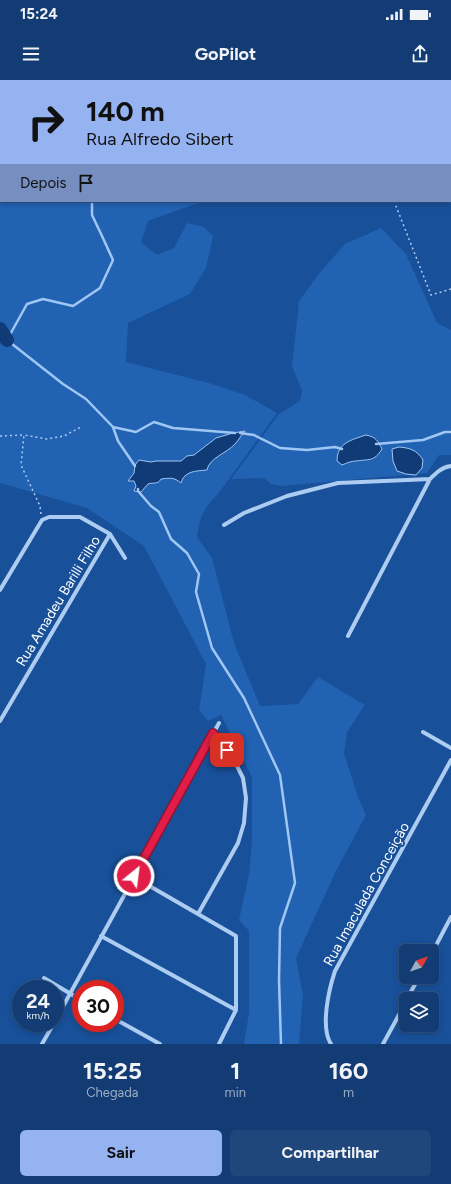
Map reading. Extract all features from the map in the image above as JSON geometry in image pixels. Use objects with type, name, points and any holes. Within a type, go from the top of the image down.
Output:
[{"type":"street","points":[[348,636],[430,479],[438,470],[446,466],[451,466]]},
{"type":"street","points":[[224,525],[244,513],[281,498],[338,483],[430,479]]},
{"type":"street","points":[[0,590],[42,520],[49,517],[80,517],[110,534],[125,558]]},
{"type":"street","name":"Rua Amadeu Barilli Filho","points":[[0,720],[110,534]]},
{"type":"street","points":[[64,1004],[219,723]]},
{"type":"street","points":[[423,732],[451,748]]},
{"type":"street","points":[[198,914],[238,843],[244,823],[246,798],[244,778],[233,758],[213,733]]},
{"type":"street","name":"Rua Imaculada Conceição","points":[[331,1044],[328,1040],[326,1021],[330,984],[335,971],[451,760]]},
{"type":"street","points":[[134,876],[236,936],[236,1010],[219,1044]]},
{"type":"street","points":[[437,944],[451,917]]},
{"type":"street","points":[[101,936],[236,1010]]},
{"type":"street","points":[[44,978],[70,994]]},
{"type":"street","points":[[383,1044],[399,1015]]},
{"type":"street","points":[[124,1024],[160,1044]]},
{"type":"street","points":[[42,1044],[49,1032]]},
{"type":"path","points":[[394,202],[431,295],[451,289]]},
{"type":"path","points":[[0,436],[24,435],[47,439],[64,436],[81,427]]},
{"type":"path","points":[[24,435],[21,465],[40,506],[42,520]]},
{"type":"shaded area","points":[[0,202],[201,202],[148,221],[141,242],[157,255],[174,248],[187,223],[204,227],[213,236],[206,268],[190,294],[128,323],[126,362],[209,383],[245,395],[277,413],[203,513],[199,524],[197,537],[212,558],[234,643],[260,706],[298,704],[318,677],[365,705],[347,732],[344,753],[358,797],[366,815],[336,871],[296,958],[303,996],[299,1044],[244,1044],[249,1013],[249,931],[239,920],[249,874],[252,841],[252,777],[221,715],[208,721],[199,710],[206,664],[144,546],[87,508],[0,483]]},
{"type":"shaded area","points":[[381,228],[406,254],[437,323],[451,330],[451,455],[439,455],[427,473],[282,486],[271,484],[264,478],[231,479],[279,414],[300,401],[302,391],[292,366],[299,301],[321,271],[345,244]]},
{"type":"shaded area","points":[[245,431],[232,447],[211,462],[207,470],[191,472],[185,476],[181,483],[172,478],[161,479],[157,483],[148,484],[141,492],[134,491],[136,486],[134,481],[128,481],[134,473],[135,465],[139,460],[151,462],[181,461],[187,456],[194,455],[216,438]]},
{"type":"shaded area","points":[[366,435],[376,440],[382,449],[374,458],[352,461],[342,465],[337,461],[339,450],[342,446],[350,441]]},
{"type":"shaded area","points":[[399,447],[413,450],[423,460],[422,468],[416,475],[397,471],[393,461],[392,449]]},
{"type":"waterway","points":[[92,202],[92,215],[113,260],[100,288],[73,306],[43,299],[27,304],[7,340],[63,384],[86,399],[113,427],[136,432],[154,422],[173,428],[235,433]]},
{"type":"waterway","points":[[0,329],[7,340]]},
{"type":"waterway","points":[[113,427],[118,441],[135,466]]},
{"type":"waterway","points":[[376,444],[423,440],[445,432],[451,432]]},
{"type":"waterway","points":[[240,433],[254,435],[280,448],[307,450],[335,447],[342,449]]},
{"type":"waterway","points":[[138,489],[138,491],[151,506],[159,512],[171,539],[187,553],[199,574],[196,592],[212,648],[244,698],[280,775],[295,883],[280,928],[279,980],[281,1044]]},
{"type":"route","points":[[134,876],[213,733],[227,750]]}]
